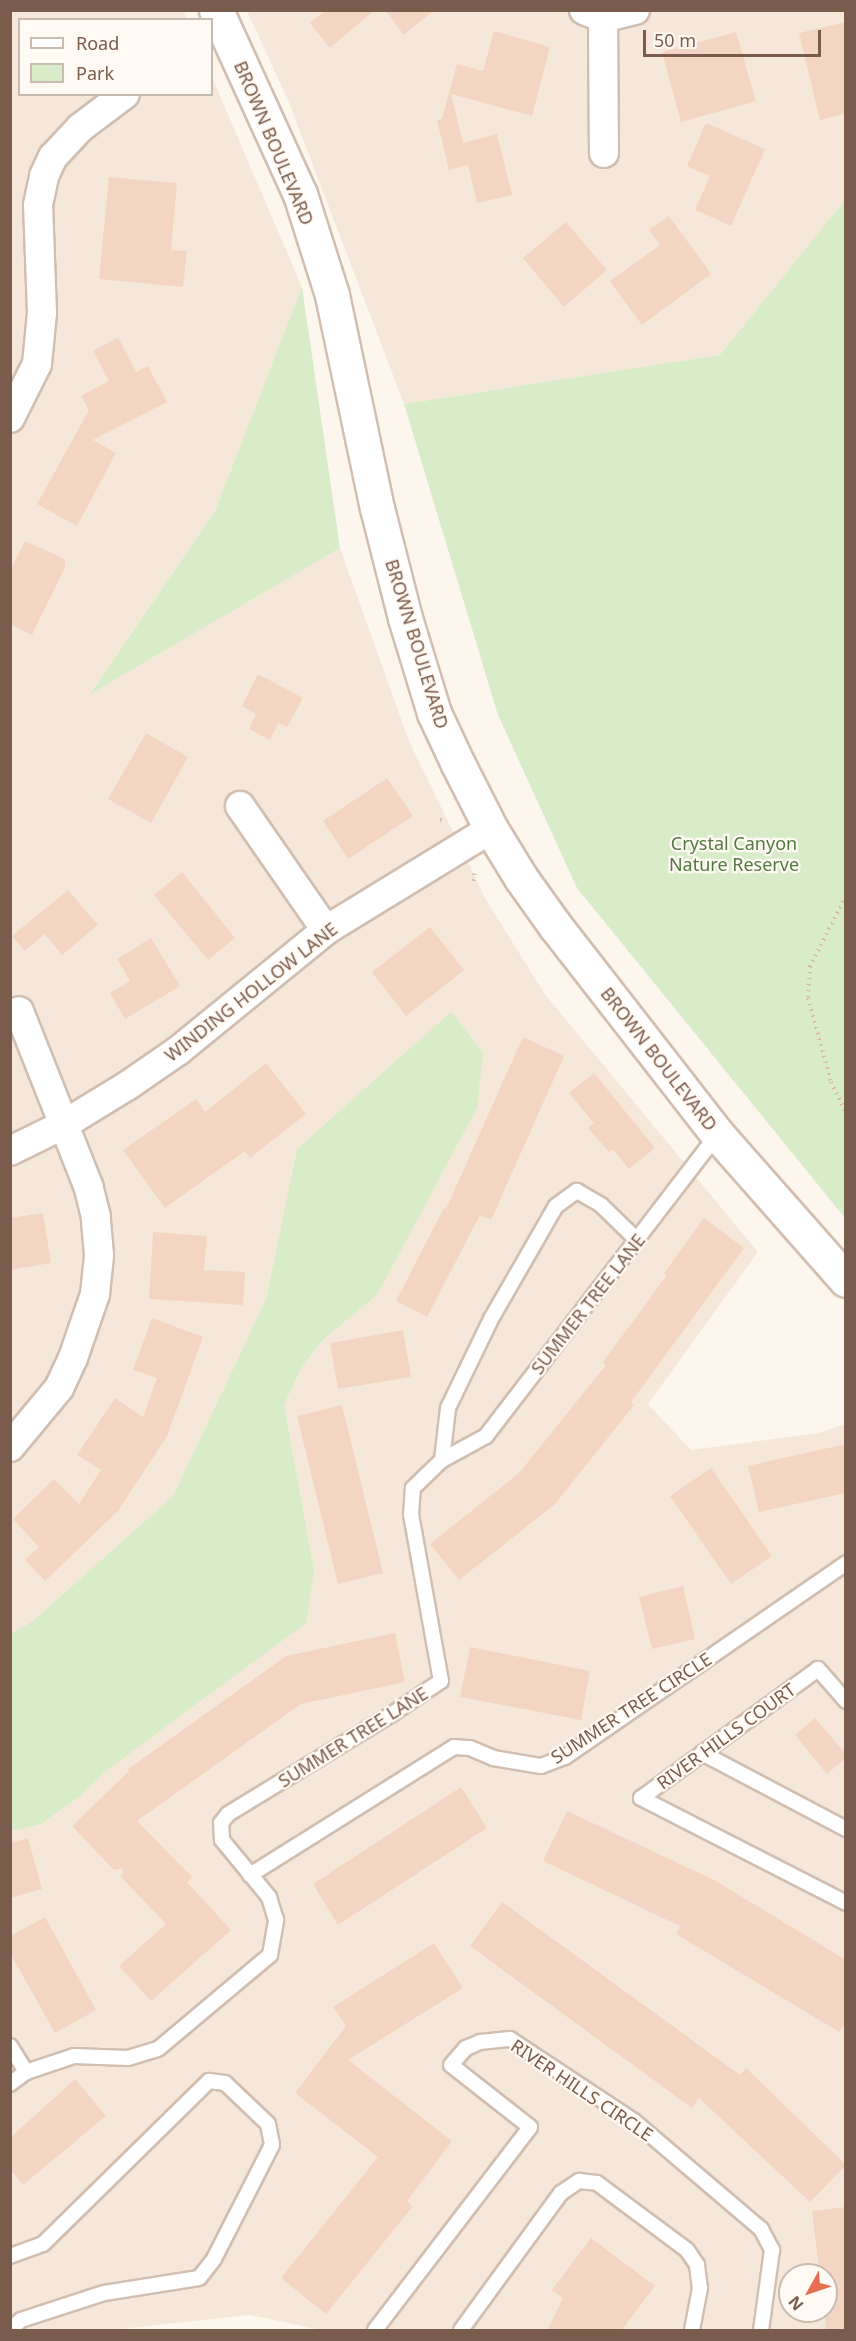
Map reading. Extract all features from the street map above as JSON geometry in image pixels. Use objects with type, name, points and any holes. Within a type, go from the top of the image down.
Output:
[{"type":"street","points":[[604,153],[593,14],[635,10]]},
{"type":"street","name":"BROWN BOULEVARD","points":[[219,33],[300,194],[332,295],[377,508],[405,618],[434,712],[491,829],[521,878],[556,927],[718,1135],[846,1280]]},
{"type":"street","points":[[10,418],[37,364],[42,313],[38,206],[44,176],[53,157],[80,128],[122,96]]},
{"type":"street","points":[[240,806],[326,930]]},
{"type":"street","name":"WINDING HOLLOW LANE","points":[[10,1151],[63,1125],[128,1086],[179,1050],[326,930],[491,829]]},
{"type":"street","points":[[10,1447],[59,1388],[73,1358],[95,1294],[99,1255],[96,1217],[89,1188],[19,1011]]},
{"type":"lane","name":"SUMMER TREE LANE","points":[[10,2084],[26,2072],[74,2056],[128,2058],[158,2049],[270,1955],[276,1920],[269,1896],[222,1840],[221,1823],[228,1814],[392,1714],[441,1681],[411,1515],[413,1488],[442,1460],[486,1436],[718,1135]]},
{"type":"lane","points":[[442,1460],[448,1408],[491,1319],[556,1206],[577,1191],[601,1205],[637,1240]]},
{"type":"lane","name":"SUMMER TREE CIRCLE","points":[[250,1875],[454,1747],[470,1748],[493,1758],[541,1767],[565,1757],[843,1571]]},
{"type":"lane","name":"RIVER HILLS COURT","points":[[846,1701],[818,1669],[640,1797],[846,1903]]},
{"type":"lane","points":[[702,1753],[846,1829]]},
{"type":"lane","name":"RIVER HILLS CIRCLE","points":[[375,2331],[530,2127],[451,2065],[466,2048],[480,2042],[510,2039],[634,2121],[761,2229],[772,2250],[761,2331]]},
{"type":"lane","points":[[10,2046],[26,2072]]},
{"type":"lane","points":[[10,2256],[43,2244],[209,2081],[225,2083],[268,2124],[272,2145],[214,2259],[199,2278],[104,2293],[21,2320],[10,2330]]},
{"type":"lane","points":[[461,2331],[561,2193],[579,2181],[597,2183],[687,2250],[697,2265],[700,2288],[692,2331]]},
{"type":"path","points":[[440,820],[446,821]]},
{"type":"path","points":[[474,881],[475,871]]},
{"type":"path","points":[[846,896],[810,966],[808,998],[831,1082],[846,1113]]},
{"type":"shaded area","points":[[11,11],[183,11],[186,18],[18,18],[18,96],[213,96],[213,79],[302,287],[215,511],[91,692],[340,548],[409,741],[485,898],[544,993],[758,1252],[648,1404],[691,1450],[819,1433],[845,1424],[845,2330],[321,2330],[250,2315],[111,2330],[11,2330],[10,1831],[41,1824],[79,1797],[314,1570],[284,1405],[302,1366],[324,1339],[377,1295],[483,1052],[451,1013],[297,1149],[266,1299],[173,1496],[34,1620],[11,1634]]},
{"type":"shaded area","points":[[247,11],[845,11],[845,200],[721,355],[404,404],[288,100]]},
{"type":"green space","name":"Crystal Canyon Nature Reserve","points":[[845,200],[845,1218],[577,888],[498,715],[404,404],[720,355]]},
{"type":"green space","points":[[302,287],[340,548],[90,694],[215,511]]},
{"type":"green space","points":[[451,1012],[483,1052],[477,1108],[377,1295],[324,1339],[302,1366],[284,1405],[314,1570],[306,1623],[107,1770],[79,1797],[41,1824],[11,1831],[11,1634],[34,1620],[173,1496],[266,1299],[297,1149]]},
{"type":"building","points":[[326,10],[375,10],[330,48],[310,23]]},
{"type":"building","points":[[385,10],[434,10],[404,35]]},
{"type":"building","points":[[846,22],[846,113],[820,120],[799,33]]},
{"type":"building","points":[[494,31],[550,47],[532,116],[451,94],[463,143],[497,134],[512,195],[477,203],[468,165],[449,170],[437,120],[442,119],[457,64],[483,71]]},
{"type":"building","points":[[736,32],[756,101],[681,122],[662,52]]},
{"type":"building","points":[[706,123],[765,149],[731,226],[695,210],[710,176],[687,166]]},
{"type":"building","points":[[109,177],[177,183],[171,250],[187,251],[183,287],[99,279]]},
{"type":"building","points":[[669,216],[711,274],[642,325],[610,281],[660,245],[649,230]]},
{"type":"building","points":[[566,222],[607,270],[564,307],[523,258]]},
{"type":"building","points":[[118,337],[136,372],[148,366],[167,402],[93,440],[116,453],[77,526],[37,504],[89,410],[81,396],[109,381],[93,351]]},
{"type":"building","points":[[25,541],[65,559],[65,567],[32,635],[10,624],[10,571]]},
{"type":"building","points":[[258,674],[303,698],[287,727],[278,723],[270,740],[249,729],[256,714],[242,706]]},
{"type":"building","points":[[146,733],[188,757],[151,823],[108,799]]},
{"type":"building","points":[[387,778],[413,816],[348,859],[323,821]]},
{"type":"building","points":[[182,872],[235,938],[208,960],[154,895]]},
{"type":"building","points":[[68,890],[98,925],[62,955],[45,934],[25,951],[12,936]]},
{"type":"building","points":[[430,927],[464,970],[406,1016],[372,972]]},
{"type":"building","points":[[151,938],[180,986],[125,1019],[110,993],[130,981],[117,959]]},
{"type":"building","points":[[523,1037],[564,1056],[491,1220],[480,1215],[427,1317],[396,1301],[444,1208],[446,1209]]},
{"type":"building","points":[[266,1063],[306,1114],[250,1158],[245,1151],[165,1208],[123,1150],[196,1099],[205,1112]]},
{"type":"building","points":[[594,1073],[655,1148],[629,1169],[613,1149],[609,1152],[588,1128],[594,1123],[569,1093]]},
{"type":"building","points":[[43,1213],[51,1263],[10,1270],[10,1218]]},
{"type":"building","points":[[704,1218],[744,1248],[631,1402],[634,1405],[555,1504],[459,1580],[430,1544],[519,1473],[606,1365],[603,1362],[667,1275],[664,1273]]},
{"type":"building","points":[[153,1232],[207,1236],[204,1270],[245,1272],[243,1305],[149,1299]]},
{"type":"building","points":[[152,1318],[203,1337],[167,1436],[118,1511],[45,1581],[25,1560],[39,1547],[13,1519],[54,1479],[79,1504],[101,1470],[77,1455],[115,1398],[143,1417],[157,1378],[133,1370]]},
{"type":"building","points":[[403,1330],[411,1377],[338,1389],[330,1343]]},
{"type":"building","points":[[342,1405],[383,1573],[338,1584],[297,1416]]},
{"type":"building","points":[[846,1444],[846,1493],[759,1512],[748,1466]]},
{"type":"building","points":[[711,1468],[772,1556],[731,1584],[670,1496]]},
{"type":"building","points":[[683,1586],[695,1639],[652,1649],[639,1597]]},
{"type":"building","points":[[395,1633],[405,1682],[301,1704],[137,1821],[192,1877],[187,1882],[231,1930],[151,2001],[119,1966],[166,1924],[120,1876],[124,1873],[122,1868],[114,1870],[72,1826],[129,1771],[128,1769],[286,1656]]},
{"type":"building","points":[[470,1647],[590,1671],[581,1720],[460,1697]]},
{"type":"building","points":[[815,1718],[846,1754],[846,1758],[827,1774],[795,1735]]},
{"type":"building","points":[[461,1787],[487,1828],[338,1925],[313,1884]]},
{"type":"building","points":[[567,1811],[714,1880],[846,1960],[846,2022],[839,2032],[676,1934],[680,1926],[543,1861]]},
{"type":"building","points":[[28,1838],[42,1889],[10,1898],[10,1843]]},
{"type":"building","points":[[502,1902],[740,2075],[746,2068],[846,2165],[810,2202],[699,2098],[692,2108],[470,1946]]},
{"type":"building","points":[[45,1917],[96,2010],[55,2033],[10,1953],[10,1936]]},
{"type":"building","points":[[434,1943],[463,1988],[348,2060],[452,2141],[407,2201],[413,2206],[326,2314],[281,2278],[378,2157],[295,2093],[346,2026],[333,2007]]},
{"type":"building","points":[[75,2079],[106,2116],[23,2185],[10,2169],[10,2138]]},
{"type":"building","points":[[846,2207],[846,2331],[826,2331],[825,2323],[838,2323],[838,2263],[818,2263],[812,2211]]},
{"type":"building","points":[[591,2238],[655,2286],[621,2331],[547,2331],[563,2298],[552,2290]]}]
